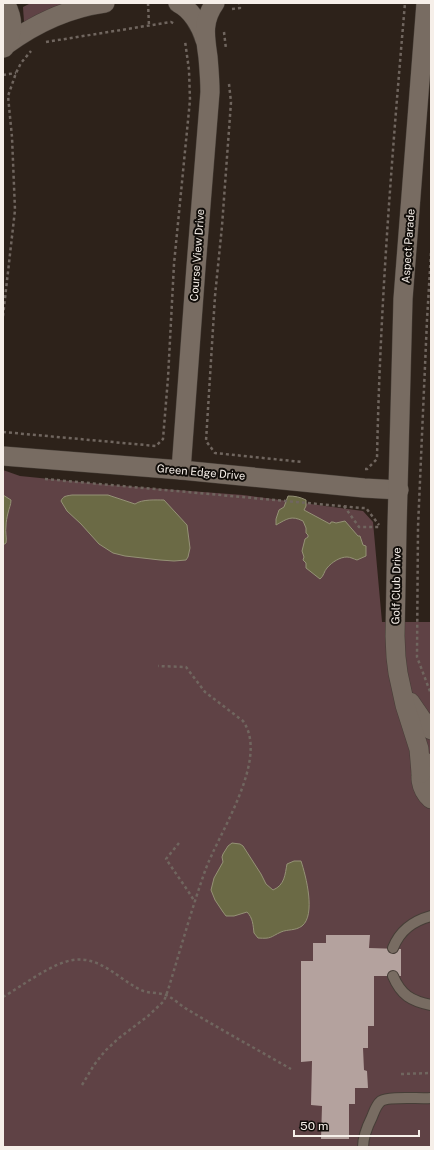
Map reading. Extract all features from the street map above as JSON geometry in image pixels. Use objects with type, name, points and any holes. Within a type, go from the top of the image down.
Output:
[{"type":"street","points":[[4,47],[10,35],[12,24],[10,13],[5,3]]},
{"type":"street","points":[[4,47],[27,30],[54,17],[86,6],[105,3]]},
{"type":"street","name":"Course View Drive","points":[[178,3],[183,6],[192,16],[205,40]]},
{"type":"street","name":"Aspect Parade","points":[[399,490],[403,299],[426,3]]},
{"type":"street","name":"Course View Drive","points":[[181,470],[209,109],[210,84],[205,40],[206,23],[210,12],[223,6]]},
{"type":"street","name":"Green Edge Drive","points":[[3,456],[181,470],[364,488],[399,490]]},
{"type":"street","name":"Golf Club Drive","points":[[399,490],[395,636],[396,657],[404,700],[419,749],[423,788],[430,798]]},
{"type":"street","name":"Golf Club Drive","points":[[400,681],[411,703],[431,730]]},
{"type":"street","points":[[421,773],[424,764],[431,755]]},
{"type":"lane","points":[[393,948],[395,942],[404,930],[415,922],[431,916]]},
{"type":"lane","points":[[393,976],[404,994],[418,1002],[431,1005]]},
{"type":"lane","points":[[363,1147],[364,1137],[368,1126],[380,1102],[387,1099],[431,1098]]},
{"type":"path","points":[[148,3],[149,26]]},
{"type":"path","points":[[223,6],[240,8],[239,3]]},
{"type":"path","points":[[362,508],[365,469],[367,469],[377,459],[383,286],[390,170],[404,3]]},
{"type":"path","points":[[45,42],[171,22],[177,26]]},
{"type":"path","points":[[223,26],[227,52]]},
{"type":"path","points":[[3,432],[156,446],[163,439],[174,264],[190,100],[189,70],[184,36]]},
{"type":"path","points":[[3,316],[15,210],[12,137],[8,96],[16,73],[32,49]]},
{"type":"path","points":[[3,75],[16,73]]},
{"type":"path","points":[[229,81],[231,102],[222,226],[214,296],[206,441],[216,453],[302,462]]},
{"type":"path","points":[[431,253],[426,320],[418,527],[417,657],[431,694]]},
{"type":"path","points":[[43,479],[192,493],[344,506],[362,508],[366,508],[381,527],[359,527],[344,506]]},
{"type":"path","points":[[82,1085],[94,1065],[105,1051],[164,1001],[208,862],[231,816],[242,788],[248,767],[250,738],[243,721],[205,692],[186,667],[158,666]]},
{"type":"path","points":[[179,843],[166,860],[195,903]]},
{"type":"path","points":[[3,997],[55,966],[74,960],[92,961],[100,963],[141,990],[149,993],[166,995],[186,1009],[291,1069]]},
{"type":"path","points":[[401,1074],[431,1074]]},
{"type":"shaded area","points":[[31,3],[69,3],[24,22],[23,7]]},
{"type":"shaded area","points":[[3,470],[20,476],[110,485],[243,495],[363,511],[373,522],[382,622],[431,622],[431,1147],[3,1147]]},
{"type":"shaded area","points":[[3,495],[11,500],[11,503],[6,523],[6,543],[3,545]]},
{"type":"shaded area","points":[[108,495],[135,504],[145,501],[164,500],[187,525],[190,548],[188,557],[186,560],[174,561],[125,556],[113,553],[99,544],[67,511],[61,501],[65,496]]},
{"type":"shaded area","points":[[288,496],[306,500],[304,510],[330,524],[331,522],[336,523],[345,521],[358,536],[360,536],[363,545],[366,546],[366,556],[357,560],[347,557],[339,559],[326,569],[320,579],[306,568],[306,563],[303,560],[304,557],[302,551],[305,539],[308,535],[306,533],[306,528],[303,521],[292,518],[276,525],[279,510],[284,507]]},
{"type":"shaded area","points":[[232,843],[243,846],[266,884],[273,890],[282,882],[287,864],[294,861],[301,861],[309,895],[308,913],[306,921],[302,926],[297,929],[286,930],[269,938],[258,938],[254,933],[252,919],[247,912],[234,916],[226,916],[215,900],[211,890],[214,878],[223,862],[223,854]]},
{"type":"building","points":[[326,935],[370,935],[369,948],[401,949],[401,976],[374,976],[374,1026],[368,1026],[368,1048],[363,1048],[364,1070],[367,1071],[368,1088],[355,1088],[355,1104],[349,1104],[349,1139],[321,1139],[322,1106],[311,1105],[312,1061],[301,1062],[301,961],[313,961],[313,943],[326,943]]}]
